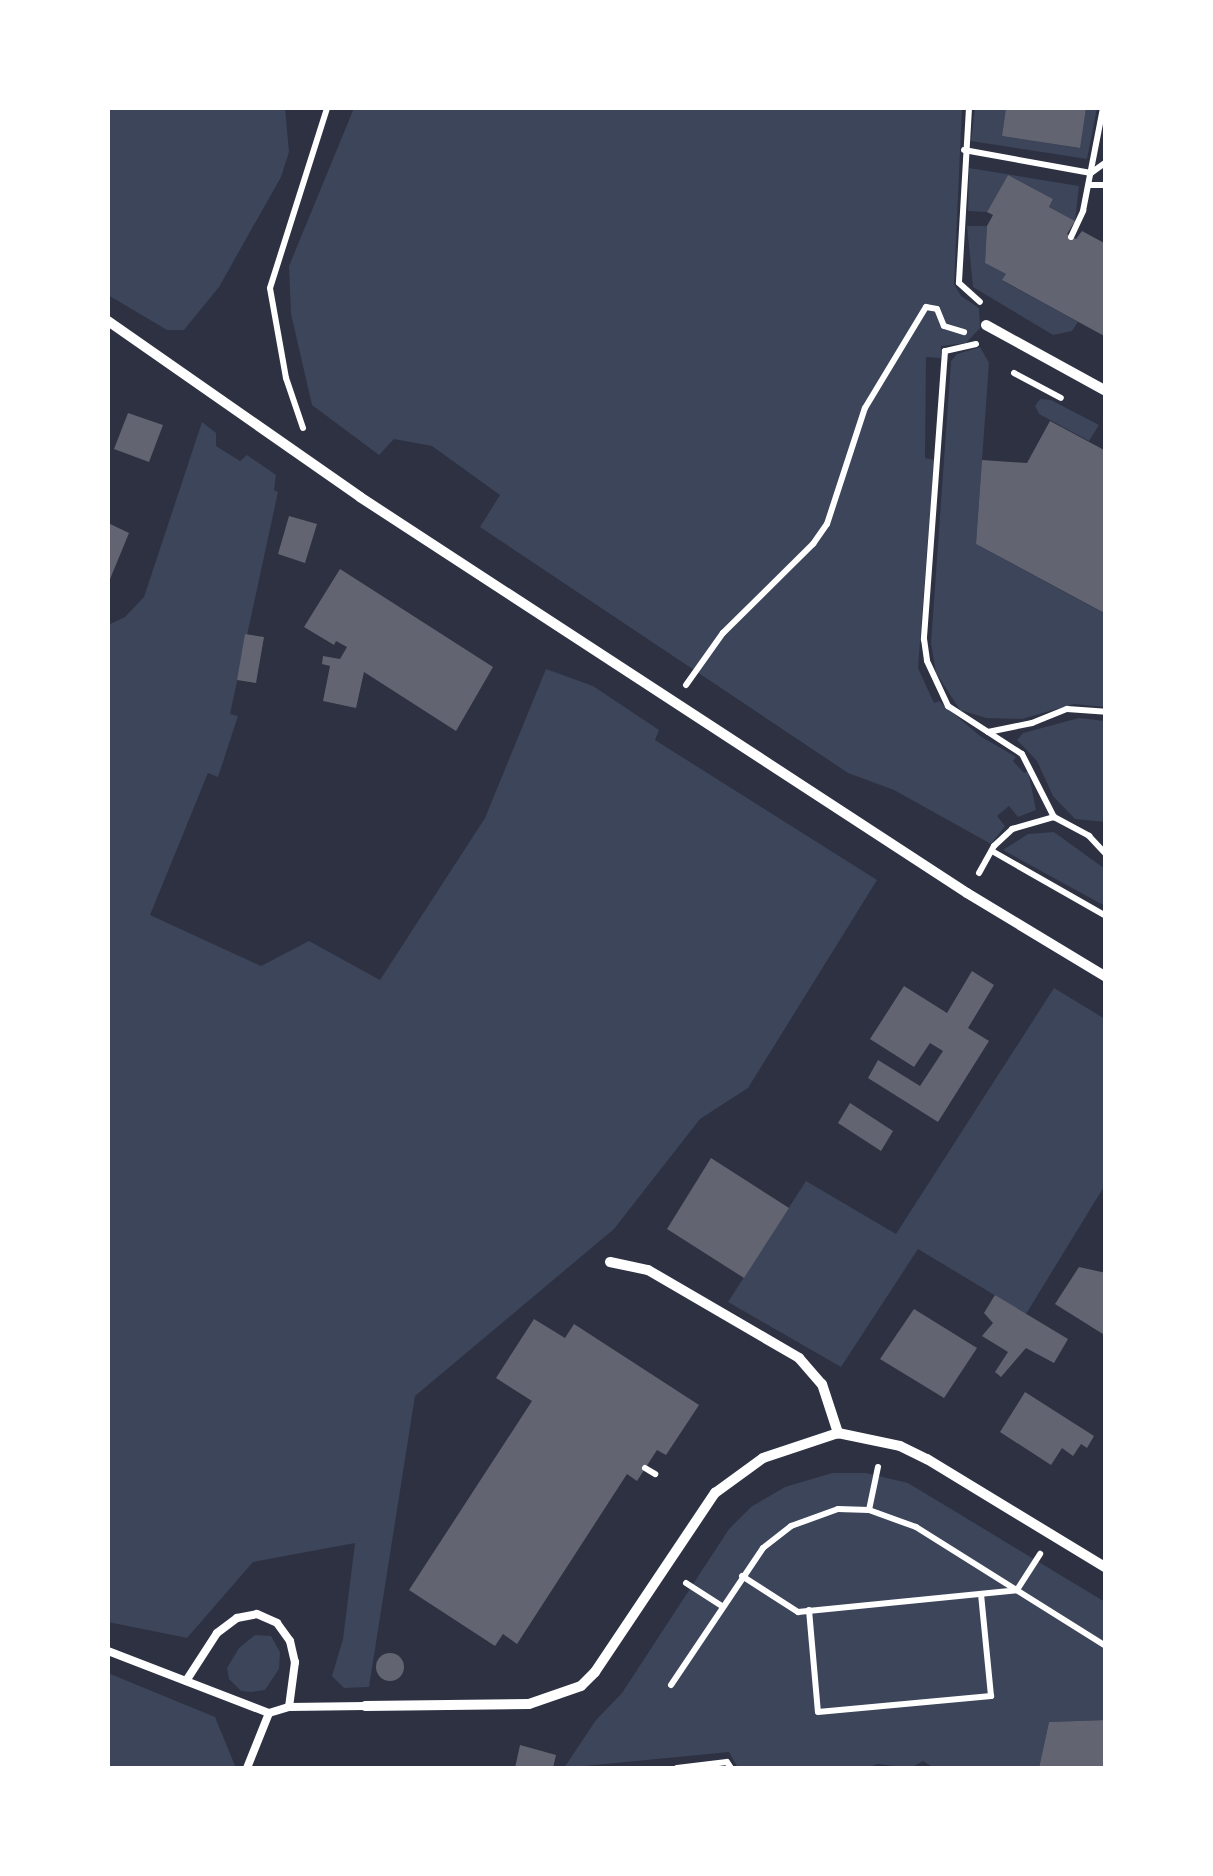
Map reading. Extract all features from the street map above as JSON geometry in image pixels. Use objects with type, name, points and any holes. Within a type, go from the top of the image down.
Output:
[{"type":"street","points":[[108,321],[316,467],[967,893],[1106,977]]},
{"type":"street","points":[[986,326],[1106,391]]},
{"type":"street","points":[[610,1262],[648,1270],[799,1358],[822,1384],[838,1433]]},
{"type":"street","points":[[365,1706],[529,1704],[581,1686],[596,1672],[715,1494],[762,1458],[838,1433],[900,1446],[927,1459],[1106,1568]]},
{"type":"lane","points":[[186,1681],[217,1633],[238,1618],[258,1614],[277,1624],[290,1642],[295,1662],[289,1707]]},
{"type":"lane","points":[[108,1651],[269,1713],[289,1707],[365,1706]]},
{"type":"lane","points":[[247,1768],[269,1713]]},
{"type":"path","points":[[316,467],[286,378],[270,288],[327,108]]},
{"type":"path","points":[[968,108],[959,283],[986,306],[986,326]]},
{"type":"path","points":[[1071,236],[1089,185],[1103,108]]},
{"type":"path","points":[[964,150],[1091,173],[1106,162]]},
{"type":"path","points":[[1089,185],[1106,185]]},
{"type":"path","points":[[696,671],[723,633],[813,544],[827,524],[864,408],[926,307],[932,305],[944,326],[980,338],[977,343],[945,351],[924,640],[934,684],[948,706],[1022,754],[1054,818],[1088,836],[1106,854]]},
{"type":"path","points":[[988,732],[1032,723],[1067,710],[1106,712]]},
{"type":"path","points":[[1054,818],[1022,823],[993,849],[1106,916]]},
{"type":"path","points":[[870,1510],[878,1467]]},
{"type":"path","points":[[646,1468],[654,1474]]},
{"type":"path","points":[[671,1685],[742,1576],[776,1535],[806,1518],[838,1508],[870,1510],[916,1528],[1106,1646]]},
{"type":"path","points":[[1017,1590],[1041,1553]]},
{"type":"path","points":[[742,1576],[798,1612],[1017,1590]]},
{"type":"path","points":[[686,1583],[722,1606]]},
{"type":"path","points":[[809,1610],[818,1712],[991,1696],[981,1594]]},
{"type":"path","points":[[677,1768],[727,1762],[731,1768]]},
{"type":"shaded area","points":[[108,108],[285,108],[289,152],[281,177],[219,287],[184,330],[167,330],[108,295]]},
{"type":"shaded area","points":[[354,108],[962,108],[954,284],[961,296],[979,308],[980,328],[966,343],[941,346],[941,358],[926,357],[925,458],[934,460],[918,668],[934,703],[939,701],[980,736],[1016,757],[1013,761],[1024,773],[1028,771],[1036,810],[1018,817],[1009,806],[997,816],[1005,826],[991,844],[894,790],[848,773],[480,527],[500,495],[432,446],[394,439],[379,455],[312,405],[291,314],[289,266]]},
{"type":"shaded area","points":[[975,108],[1006,109],[1002,136],[1079,148],[1086,108],[1097,108],[1087,159],[971,141]]},
{"type":"shaded area","points":[[969,168],[1079,186],[1075,221],[1049,207],[1053,199],[1008,175],[987,212],[968,211]]},
{"type":"shaded area","points":[[967,226],[987,226],[985,263],[1006,274],[1003,281],[1078,322],[1072,331],[1053,335],[973,287]]},
{"type":"shaded area","points":[[980,347],[989,363],[976,544],[1105,614],[1105,707],[1074,704],[1022,719],[986,718],[960,710],[936,673],[931,643],[951,361],[957,354]]},
{"type":"shaded area","points":[[1040,399],[1051,400],[1099,425],[1089,441],[1039,414],[1035,406]]},
{"type":"shaded area","points":[[202,422],[216,433],[216,446],[240,461],[247,455],[276,475],[274,490],[278,492],[230,714],[238,716],[218,777],[208,773],[150,915],[261,966],[309,941],[380,980],[485,818],[546,669],[593,686],[659,730],[655,740],[877,880],[748,1088],[700,1119],[614,1229],[415,1396],[369,1687],[344,1688],[332,1676],[343,1639],[355,1543],[253,1562],[187,1638],[108,1622],[108,625],[125,617],[144,597]]},
{"type":"shaded area","points":[[1079,718],[1105,721],[1105,822],[1075,819],[1053,796],[1037,761],[1017,740],[1023,733]]},
{"type":"shaded area","points":[[1054,832],[1105,869],[1105,906],[1003,850],[1028,834]]},
{"type":"shaded area","points":[[1054,988],[1105,1019],[1105,1185],[1026,1314],[918,1249],[841,1367],[728,1302],[806,1181],[896,1234]]},
{"type":"shaded area","points":[[832,1473],[866,1473],[908,1483],[1105,1602],[1105,1720],[1049,1722],[1039,1768],[934,1768],[923,1761],[911,1768],[878,1764],[866,1768],[738,1768],[729,1752],[564,1768],[596,1720],[622,1693],[729,1529],[751,1507],[785,1487]]},
{"type":"shaded area","points":[[255,1635],[271,1636],[280,1652],[279,1669],[265,1690],[241,1691],[229,1679],[227,1668],[239,1648]]},
{"type":"shaded area","points":[[108,1673],[215,1717],[236,1768],[108,1768]]},
{"type":"building","points":[[1006,108],[1086,108],[1080,148],[1002,136]]},
{"type":"building","points":[[1008,175],[1053,199],[1049,207],[1075,221],[1067,234],[1076,239],[1082,231],[1106,244],[1106,337],[1002,280],[1006,274],[985,263],[987,226],[993,215],[987,212]]},
{"type":"building","points":[[128,413],[163,425],[149,462],[114,449]]},
{"type":"building","points":[[1050,421],[1106,451],[1106,614],[976,544],[982,460],[1027,463]]},
{"type":"building","points":[[289,516],[317,524],[305,563],[278,554]]},
{"type":"building","points":[[108,523],[129,533],[108,584]]},
{"type":"building","points":[[340,569],[493,667],[456,731],[364,672],[356,708],[323,701],[330,666],[322,664],[323,656],[340,659],[347,647],[336,641],[334,645],[304,627]]},
{"type":"building","points":[[245,634],[264,637],[256,683],[237,680]]},
{"type":"building","points":[[972,971],[994,985],[968,1028],[989,1041],[938,1122],[868,1078],[878,1060],[920,1086],[943,1051],[930,1043],[914,1067],[870,1039],[904,986],[947,1013]]},
{"type":"building","points":[[850,1103],[893,1131],[881,1151],[838,1123]]},
{"type":"building","points":[[711,1158],[789,1208],[744,1278],[667,1229]]},
{"type":"building","points":[[1079,1267],[1106,1273],[1106,1336],[1055,1304]]},
{"type":"building","points":[[995,1295],[1068,1339],[1054,1363],[1026,1348],[1001,1377],[995,1372],[1008,1352],[982,1336],[993,1323],[984,1313]]},
{"type":"building","points":[[914,1309],[977,1348],[944,1398],[880,1359]]},
{"type":"building","points":[[534,1319],[565,1338],[574,1324],[699,1405],[666,1455],[657,1450],[637,1481],[627,1474],[517,1644],[503,1634],[495,1646],[409,1590],[532,1401],[496,1378]]},
{"type":"building","points":[[1025,1392],[1094,1436],[1087,1448],[1081,1444],[1073,1456],[1062,1448],[1051,1465],[1000,1432]]},
{"type":"building","points":[[390,1653],[400,1657],[404,1667],[400,1677],[390,1681],[380,1677],[376,1667],[380,1657]]},
{"type":"building","points":[[1106,1720],[1106,1768],[1039,1768],[1049,1722]]},
{"type":"building","points":[[520,1745],[556,1755],[553,1768],[515,1768]]}]
